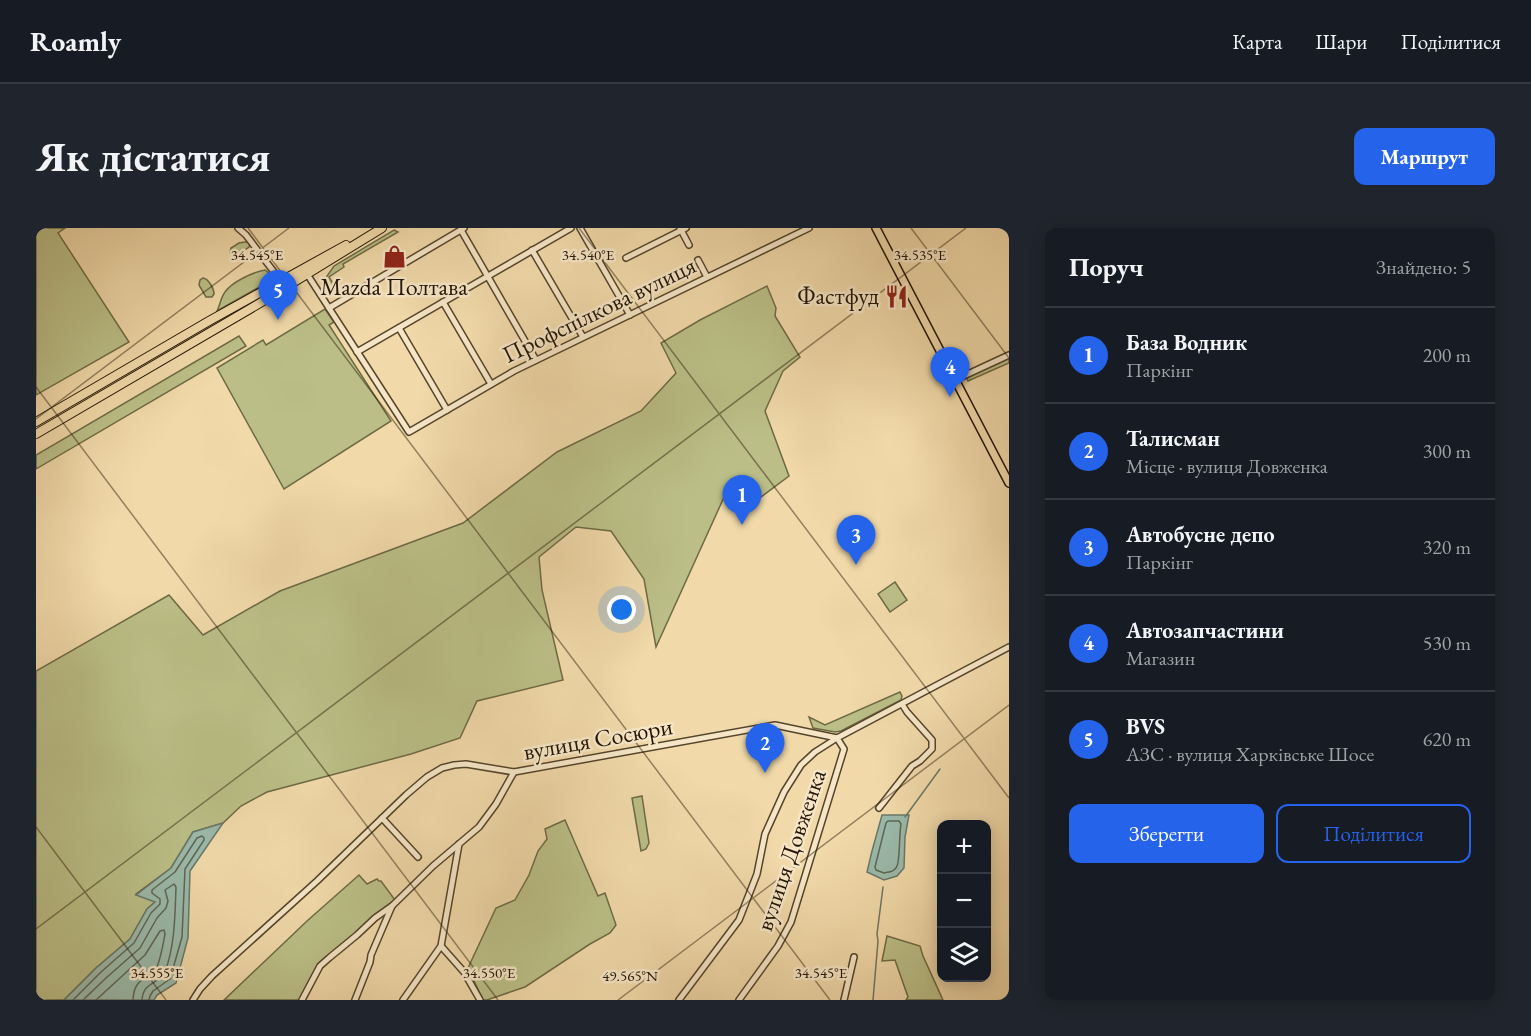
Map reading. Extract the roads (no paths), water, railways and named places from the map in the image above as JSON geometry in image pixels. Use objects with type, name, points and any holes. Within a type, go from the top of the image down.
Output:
[{"type":"highway","points":[[36,434],[251,309],[305,271],[376,228]]},
{"type":"highway","points":[[36,422],[280,280],[305,271],[382,228]]},
{"type":"main road","points":[[876,228],[1009,483]]},
{"type":"street","points":[[238,228],[246,235],[280,280]]},
{"type":"street","points":[[305,271],[357,352],[571,228]]},
{"type":"street","points":[[580,228],[630,315]]},
{"type":"street","name":"Профспілкова вулиця","points":[[357,352],[409,432],[536,360],[809,228]]},
{"type":"street","points":[[329,308],[463,229],[536,360]]},
{"type":"street","points":[[626,258],[683,229],[689,245]]},
{"type":"street","points":[[532,250],[583,337]]},
{"type":"street","points":[[698,260],[707,277]]},
{"type":"street","points":[[443,302],[491,384]]},
{"type":"street","points":[[399,328],[447,410]]},
{"type":"street","points":[[955,380],[1009,355]]},
{"type":"street","name":"вулиця Довженка","points":[[679,1000],[740,920],[757,874],[765,834],[784,792],[801,765],[814,752],[837,738],[1009,647]]},
{"type":"street","points":[[879,808],[912,766],[932,748],[932,740],[902,704]]},
{"type":"street","name":"вулиця Сосюри","points":[[194,1000],[212,976],[269,926],[278,915],[427,777],[442,768],[466,764],[514,772],[775,725],[837,738]]},
{"type":"street","name":"вулиця Довженка","points":[[740,1000],[778,946],[791,922],[844,749],[837,738]]},
{"type":"street","points":[[302,1000],[320,966],[392,906],[479,826],[496,804],[514,772]]},
{"type":"street","points":[[382,818],[418,857]]},
{"type":"street","points":[[403,1000],[441,946],[460,844]]},
{"type":"street","points":[[355,1000],[392,906]]},
{"type":"street","points":[[441,946],[464,972],[480,1000]]},
{"type":"street","points":[[844,1000],[854,957]]},
{"type":"water","points":[[882,815],[909,815],[905,837],[904,868],[897,876],[884,880],[867,872]]},
{"type":"water","points":[[223,823],[190,871],[188,938],[176,983],[157,995],[154,1000],[64,1000],[130,939],[147,909],[155,902],[136,895],[171,868],[193,832]]},
{"type":"waterway","points":[[905,817],[940,769]]},
{"type":"waterway","points":[[873,1000],[877,934],[883,887]]},
{"type":"place","name":"Mazda Полтава","points":[[394,257]]},
{"type":"place","name":"Фастфуд","points":[[897,296]]},
{"type":"place","name":"BVS","points":[[278,320]]},
{"type":"place","name":"Автозапчастини","points":[[950,397]]},
{"type":"place","name":"База Водник","points":[[742,525]]},
{"type":"place","name":"Автобусне депо","points":[[856,565]]},
{"type":"place","name":"Талисман","points":[[765,773]]}]
